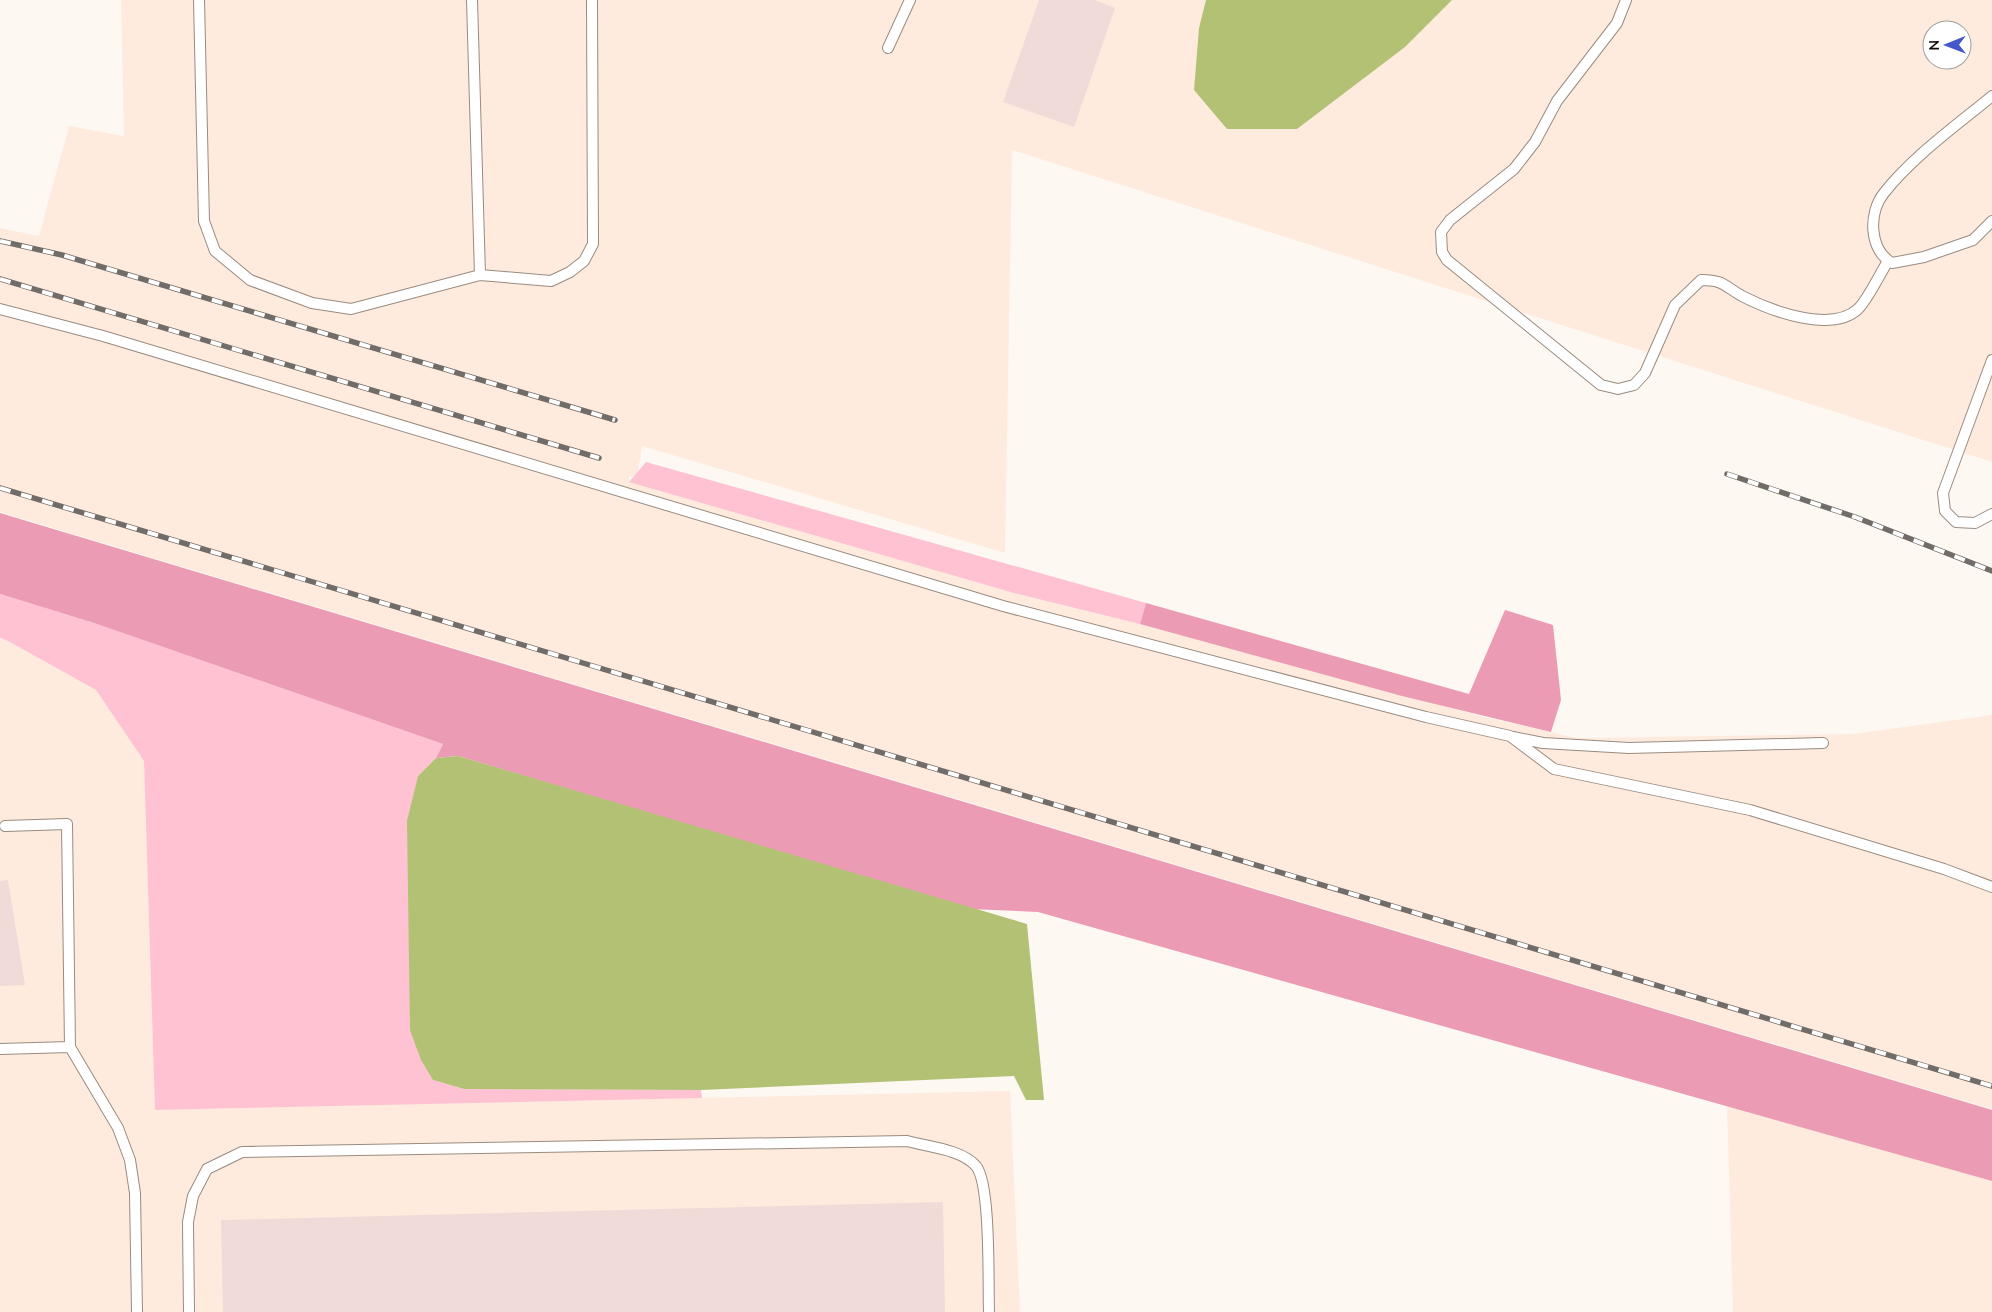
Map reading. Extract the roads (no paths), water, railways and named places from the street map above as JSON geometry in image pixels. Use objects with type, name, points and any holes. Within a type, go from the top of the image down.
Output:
[{"type":"lane","points":[[199,0],[204,221],[216,250],[250,280],[312,303],[351,308],[480,275],[551,281],[570,272],[584,261],[593,244],[592,0]]},
{"type":"lane","points":[[472,0],[480,275]]},
{"type":"lane","points":[[888,48],[910,0]]},
{"type":"lane","points":[[1626,0],[1618,23],[1556,101],[1535,142],[1514,169],[1450,220],[1442,232],[1442,252],[1447,260],[1601,385],[1618,389],[1634,385],[1645,373],[1675,305],[1688,290],[1701,280],[1717,280],[1742,296],[1790,316],[1818,320],[1841,317],[1858,310],[1888,261]]},
{"type":"lane","points":[[1992,96],[1917,160],[1884,194],[1874,215],[1875,243],[1883,258],[1892,263],[1924,257],[1973,240],[1992,221]]},
{"type":"lane","points":[[0,309],[104,336],[1003,606],[1426,717],[1543,743],[1629,748],[1823,743]]},
{"type":"lane","points":[[1992,360],[1942,493],[1945,511],[1956,522],[1975,523],[1992,514]]},
{"type":"lane","points":[[1510,736],[1554,769],[1750,810],[1944,869],[1992,887]]},
{"type":"lane","points":[[5,826],[67,824],[70,1047],[118,1128],[130,1160],[135,1193],[137,1312]]},
{"type":"lane","points":[[0,1049],[70,1047]]},
{"type":"lane","points":[[189,1312],[188,1222],[193,1196],[207,1170],[242,1152],[907,1141],[958,1154],[976,1167],[986,1198],[989,1312]]},
{"type":"railway","points":[[0,241],[62,255],[615,420]]},
{"type":"railway","points":[[0,279],[599,458]]},
{"type":"railway","points":[[1727,474],[1855,517],[1992,571]]},
{"type":"railway","points":[[0,488],[1992,1086]]}]
